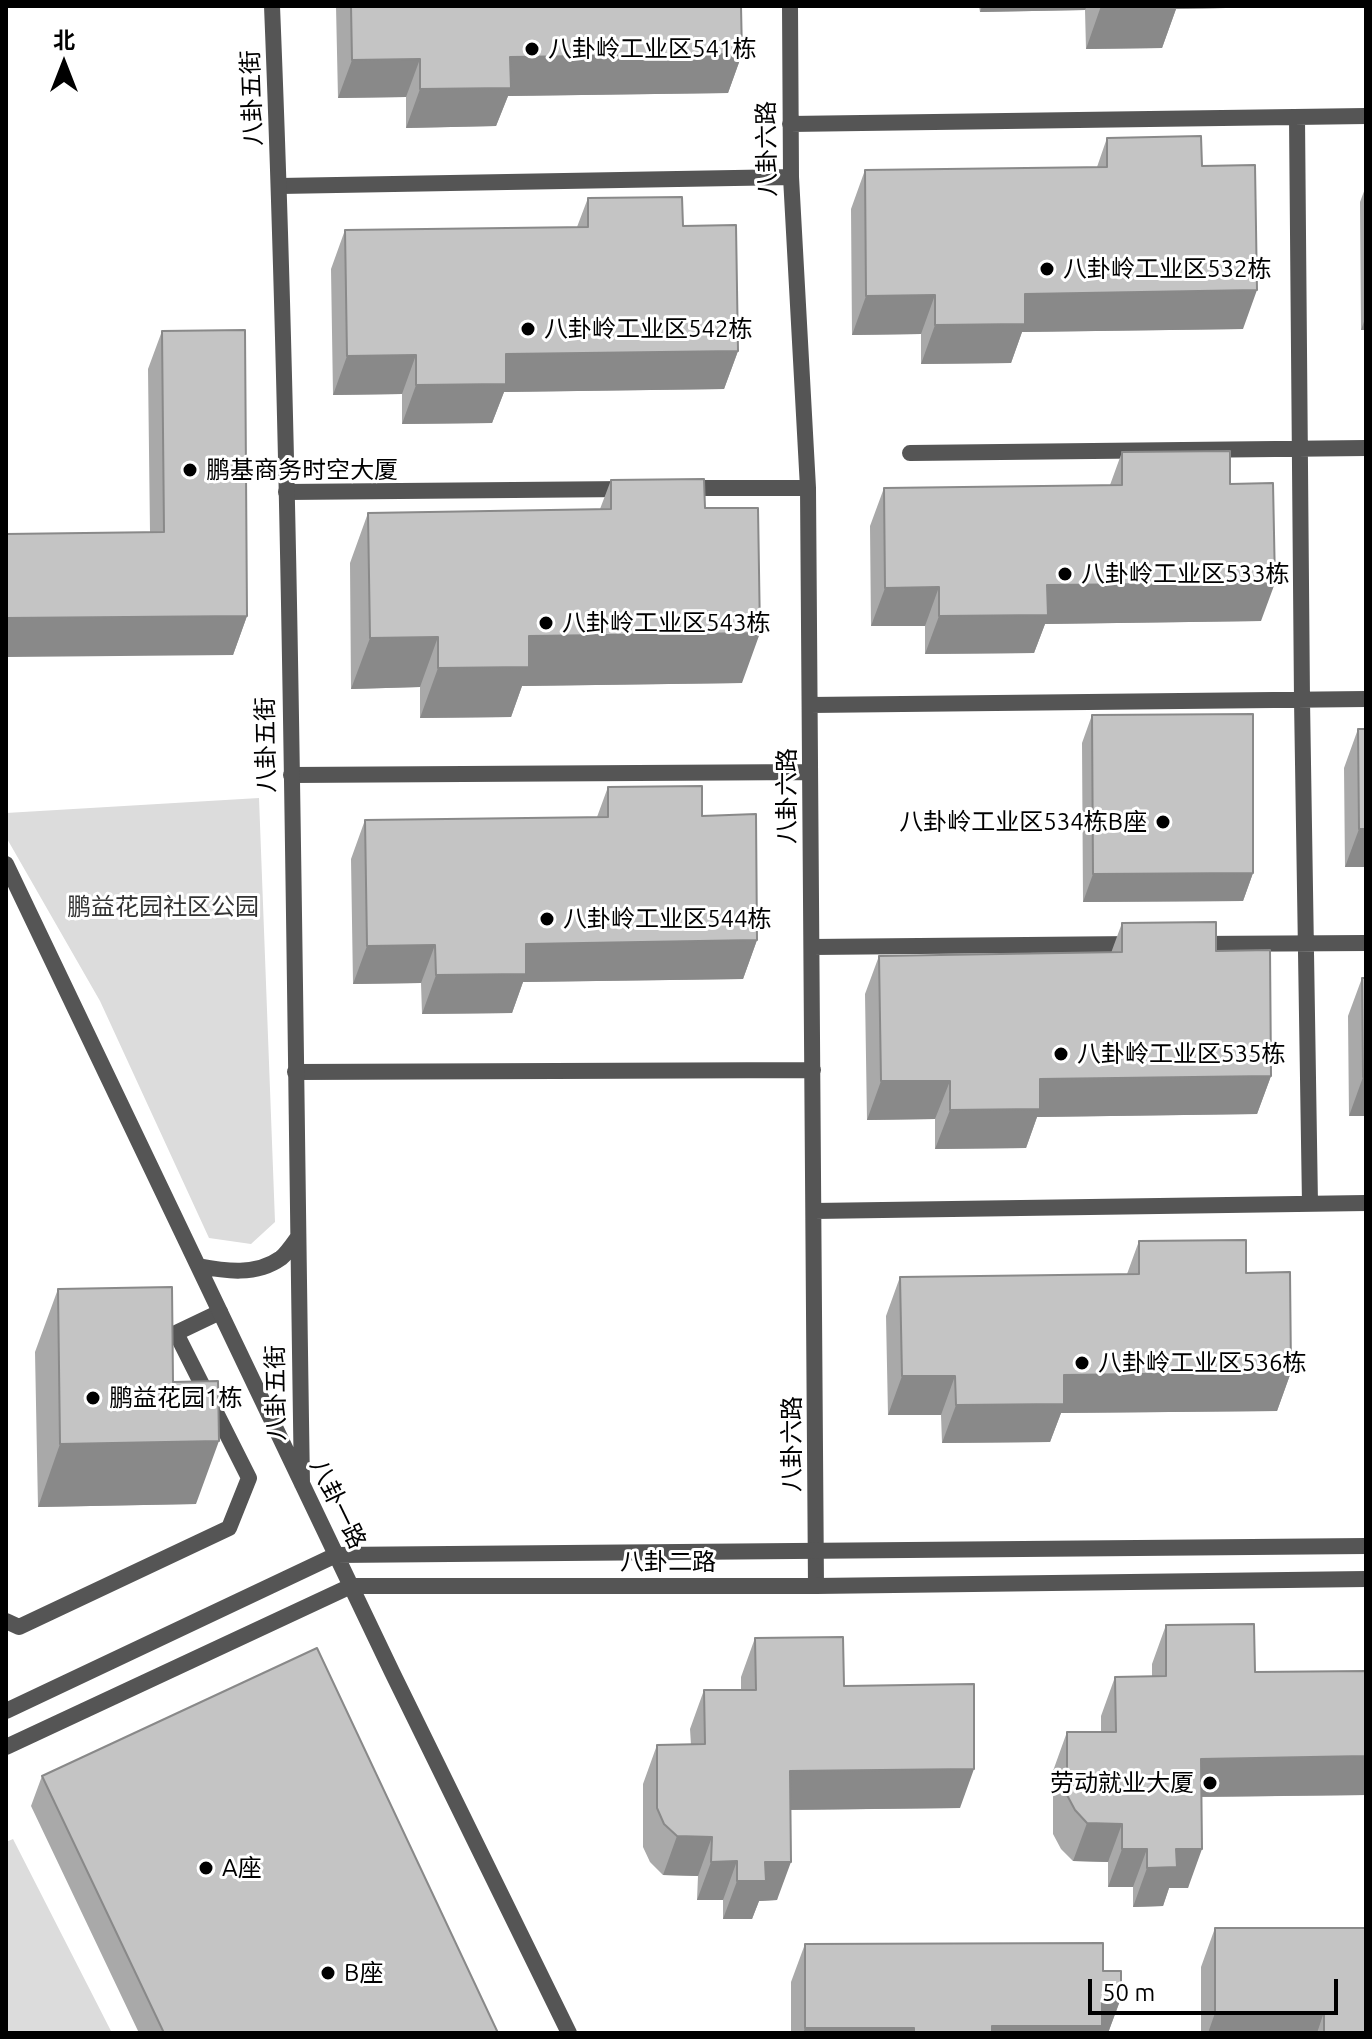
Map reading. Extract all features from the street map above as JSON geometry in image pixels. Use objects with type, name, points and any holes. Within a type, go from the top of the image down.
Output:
[{"type":"street","name":"八卦五街","points":[[272,6],[280,186],[302,1484]]},
{"type":"street","name":"八卦六路","points":[[790,6],[791,177],[808,488],[816,1586]]},
{"type":"street","points":[[790,124],[1366,116]]},
{"type":"street","points":[[1297,117],[1310,1204]]},
{"type":"street","points":[[280,186],[791,177]]},
{"type":"street","points":[[910,453],[1366,448]]},
{"type":"street","points":[[668,489],[808,488]]},
{"type":"street","points":[[286,492],[637,489]]},
{"type":"street","points":[[810,705],[1366,699]]},
{"type":"street","points":[[291,775],[810,772]]},
{"type":"street","name":"八卦一路","points":[[6,864],[336,1555],[569,2033]]},
{"type":"street","points":[[1178,944],[1366,943]]},
{"type":"street","points":[[812,947],[1146,944]]},
{"type":"street","points":[[295,1072],[813,1070]]},
{"type":"street","points":[[814,1211],[1366,1203]]},
{"type":"street","points":[[198,1266],[229,1272],[257,1269],[281,1258],[298,1237]]},
{"type":"street","points":[[6,1621],[19,1627],[229,1528],[249,1478],[176,1333],[220,1312]]},
{"type":"street","name":"八卦二路","points":[[6,1711],[336,1555],[1366,1546]]},
{"type":"street","name":"八卦二路","points":[[6,1747],[351,1586],[816,1586],[1366,1579]]},
{"type":"green space","name":"鹏益花园社区公园","points":[[259,798],[275,1222],[251,1244],[209,1238],[100,1001],[6,837],[6,813]]},
{"type":"green space","points":[[13,1839],[112,2033],[6,2033],[6,1842]]},
{"type":"building","points":[[351,6],[741,6],[742,54],[510,57],[511,88],[420,89],[420,59],[352,60]]},
{"type":"building","name":"八卦岭工业区532栋","points":[[1201,136],[1202,166],[1255,165],[1257,290],[1025,294],[1025,324],[935,325],[935,295],[866,296],[865,170],[1107,167],[1107,138]]},
{"type":"building","name":"八卦岭工业区542栋","points":[[682,197],[683,226],[736,225],[738,351],[506,354],[506,384],[416,385],[416,355],[347,356],[345,230],[588,227],[588,198]]},
{"type":"building","name":"鹏基商务时空大厦","points":[[245,330],[247,616],[6,618],[6,534],[164,532],[162,331]]},
{"type":"building","name":"八卦岭工业区533栋","points":[[1230,451],[1230,484],[1273,483],[1275,583],[1047,585],[1048,615],[939,616],[939,587],[885,588],[884,488],[1122,485],[1122,452]]},
{"type":"building","name":"八卦岭工业区543栋","points":[[704,479],[705,508],[758,508],[760,633],[529,636],[529,667],[438,668],[438,637],[370,638],[368,513],[611,509],[611,480]]},
{"type":"building","name":"八卦岭工业区534栋B座","points":[[1253,714],[1253,873],[1093,874],[1092,715]]},
{"type":"building","points":[[1358,729],[1366,729],[1366,829],[1359,829]]},
{"type":"building","name":"八卦岭工业区544栋","points":[[702,786],[702,816],[756,814],[757,940],[526,944],[526,974],[436,975],[435,945],[367,946],[365,820],[608,817],[608,787]]},
{"type":"building","name":"八卦岭工业区535栋","points":[[1216,922],[1216,951],[1270,950],[1271,1076],[1040,1079],[1040,1109],[950,1110],[950,1081],[881,1081],[879,956],[1122,952],[1122,923]]},
{"type":"building","points":[[1362,978],[1366,978],[1366,1077],[1363,1077]]},
{"type":"building","name":"八卦岭工业区536栋","points":[[1246,1240],[1246,1273],[1290,1272],[1291,1372],[1064,1375],[1064,1404],[956,1405],[955,1376],[902,1376],[900,1277],[1139,1274],[1139,1241]]},
{"type":"building","points":[[172,1287],[173,1382],[218,1381],[219,1441],[60,1444],[58,1289]]},
{"type":"building","name":"劳动就业大厦","points":[[1254,1624],[1255,1672],[1366,1671],[1366,1756],[1201,1759],[1202,1849],[1176,1849],[1177,1867],[1147,1868],[1147,1849],[1122,1849],[1122,1824],[1087,1823],[1075,1810],[1067,1795],[1067,1732],[1116,1732],[1115,1677],[1166,1676],[1166,1625]]},
{"type":"building","points":[[843,1637],[844,1686],[974,1684],[974,1769],[790,1771],[791,1862],[765,1862],[766,1881],[737,1881],[737,1861],[711,1862],[712,1837],[677,1836],[664,1824],[657,1808],[657,1745],[705,1744],[704,1690],[756,1690],[755,1638]]},
{"type":"building","points":[[317,1648],[498,2033],[164,2033],[42,1776]]},
{"type":"building","points":[[1215,1928],[1366,1928],[1366,2033],[1324,2033],[1324,2012],[1215,2013]]},
{"type":"building","points":[[1103,1943],[1103,1971],[1121,1971],[1121,1998],[1102,1998],[1102,2026],[992,2026],[992,2033],[914,2033],[914,2028],[805,2028],[805,1944]]},
{"type":"place","name":"八卦岭工业区541栋","points":[[532,49]]},
{"type":"place","name":"八卦岭工业区532栋","points":[[1047,269]]},
{"type":"place","name":"八卦岭工业区542栋","points":[[528,329]]},
{"type":"place","name":"鹏基商务时空大厦","points":[[190,470]]},
{"type":"place","name":"八卦岭工业区533栋","points":[[1065,574]]},
{"type":"place","name":"八卦岭工业区543栋","points":[[546,623]]},
{"type":"place","name":"八卦岭工业区534栋B座","points":[[1163,822]]},
{"type":"place","name":"八卦岭工业区544栋","points":[[547,919]]},
{"type":"place","name":"八卦岭工业区535栋","points":[[1061,1054]]},
{"type":"place","name":"八卦岭工业区536栋","points":[[1082,1363]]},
{"type":"place","name":"鹏益花园1栋","points":[[93,1398]]},
{"type":"place","name":"劳动就业大厦","points":[[1210,1783]]},
{"type":"place","name":"A座","points":[[206,1868]]},
{"type":"place","name":"B座","points":[[328,1973]]}]
